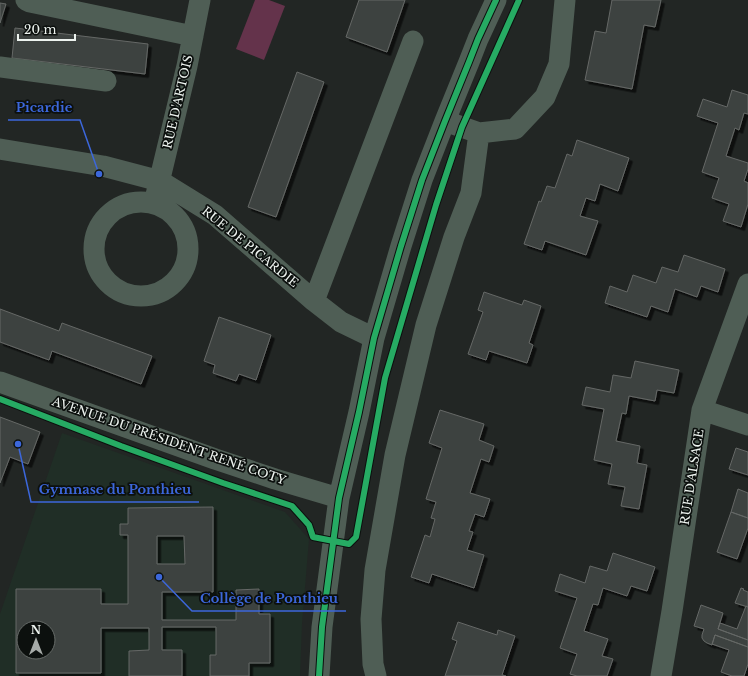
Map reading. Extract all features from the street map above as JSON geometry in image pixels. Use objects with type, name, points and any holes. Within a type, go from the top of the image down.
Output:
[{"type":"street","points":[[26,0],[193,36]]},
{"type":"street","name":"RUE D'ARTOIS","points":[[154,203],[200,0]]},
{"type":"street","points":[[319,676],[322,627],[340,498],[374,338],[422,180],[476,45],[496,0]]},
{"type":"street","points":[[445,121],[479,133],[515,129],[546,97],[559,64],[565,0]]},
{"type":"street","points":[[314,301],[413,42]]},
{"type":"street","points":[[0,67],[106,81]]},
{"type":"street","points":[[376,676],[373,664],[371,619],[376,570],[395,455],[426,325],[454,237],[471,193],[479,133]]},
{"type":"street","name":"RUE DE PICARDIE","points":[[0,149],[103,166],[160,181],[215,215],[314,301],[341,322],[374,338]]},
{"type":"street","points":[[139,202],[154,203],[168,210],[179,221],[186,235],[188,251],[185,266],[177,279],[165,289],[151,295],[135,296],[120,291],[108,282],[98,270],[94,255],[94,239],[100,225],[110,213],[123,205],[139,202]]},
{"type":"street","name":"RUE D'ALSACE","points":[[660,676],[672,612],[702,410],[748,284]]},
{"type":"street","name":"AVENUE DU PRÉSIDENT RENÉ COTY","points":[[0,382],[215,459],[275,479],[340,498]]},
{"type":"street","points":[[702,410],[748,424]]},
{"type":"shaded area","points":[[255,0],[269,0],[285,6],[264,60],[236,49]]},
{"type":"shaded area","points":[[62,433],[285,512],[309,539],[302,624],[300,676],[0,676],[0,614]]},
{"type":"building","points":[[359,0],[405,0],[387,52],[346,37]]},
{"type":"building","points":[[612,0],[661,0],[655,27],[644,25],[632,89],[585,80],[595,31],[606,33]]},
{"type":"building","points":[[0,3],[6,4],[0,23]]},
{"type":"building","points":[[15,28],[148,44],[145,74],[12,58]]},
{"type":"building","points":[[297,72],[324,82],[276,217],[248,207]]},
{"type":"building","points":[[732,90],[748,95],[748,114],[744,113],[739,130],[735,128],[726,156],[748,163],[748,169],[744,181],[748,183],[748,204],[741,227],[723,221],[729,204],[712,198],[719,178],[702,172],[718,123],[697,116],[703,99],[727,107]]},
{"type":"building","points":[[577,140],[629,158],[618,191],[600,184],[595,201],[586,198],[580,216],[598,221],[586,255],[545,241],[542,250],[524,244],[539,201],[541,202],[547,186],[555,188],[567,154],[572,156]]},
{"type":"building","points":[[684,255],[725,269],[718,292],[701,286],[697,297],[675,289],[668,312],[651,306],[647,317],[605,303],[610,286],[627,292],[633,275],[656,283],[662,267],[678,272]]},
{"type":"building","points":[[484,292],[522,305],[524,300],[541,306],[529,343],[533,345],[527,363],[489,351],[486,360],[468,354],[483,312],[478,310]]},
{"type":"building","points":[[0,309],[59,331],[62,323],[152,356],[141,384],[52,351],[49,360],[0,342]]},
{"type":"building","points":[[219,317],[271,335],[256,380],[239,374],[236,381],[213,373],[215,365],[204,361]]},
{"type":"building","points":[[635,361],[679,370],[674,393],[657,390],[655,401],[629,396],[626,414],[622,413],[616,441],[640,446],[637,463],[647,465],[639,509],[621,506],[625,487],[608,484],[612,464],[594,460],[604,409],[582,405],[586,387],[610,392],[613,375],[631,378]]},
{"type":"building","points":[[440,410],[484,424],[479,440],[494,446],[489,462],[481,459],[470,493],[490,499],[484,517],[475,514],[469,531],[473,532],[467,550],[484,555],[474,588],[432,574],[429,583],[411,577],[425,535],[430,537],[435,519],[431,518],[436,502],[426,499],[442,448],[429,443]]},
{"type":"building","points":[[0,417],[40,432],[28,464],[10,457],[0,483]]},
{"type":"building","points":[[736,448],[748,452],[748,475],[729,469]]},
{"type":"building","points":[[738,489],[748,493],[748,518],[731,512]]},
{"type":"building","points":[[213,507],[213,592],[162,592],[162,620],[236,620],[236,590],[259,589],[259,614],[270,614],[270,663],[249,663],[249,676],[210,676],[210,655],[216,655],[216,627],[162,627],[162,650],[182,650],[182,676],[129,676],[129,651],[149,650],[149,628],[101,628],[101,673],[16,673],[16,660],[56,660],[56,620],[16,620],[16,589],[101,589],[101,604],[128,604],[128,535],[120,535],[120,524],[128,524],[128,508]],"holes":[[[157,536],[184,536],[185,564],[157,564]]]},
{"type":"building","points":[[731,512],[748,518],[748,528],[737,559],[717,552]]},
{"type":"building","points":[[613,553],[655,567],[647,591],[631,586],[627,596],[603,588],[598,605],[593,604],[584,631],[608,639],[602,656],[613,659],[607,676],[577,676],[570,674],[577,654],[560,648],[577,598],[555,591],[560,574],[585,583],[590,566],[607,571]]},
{"type":"building","points":[[741,588],[748,592],[748,607],[735,603]]},
{"type":"building","points":[[701,605],[723,613],[718,629],[748,640],[748,647],[715,635],[712,645],[704,641],[702,635],[704,629],[694,626]]},
{"type":"building","points":[[746,606],[748,607],[748,640],[718,629],[720,623],[737,629]]},
{"type":"building","points":[[458,622],[497,635],[498,630],[515,636],[502,675],[506,676],[445,676],[457,641],[452,639]]},
{"type":"building","points":[[715,635],[748,647],[748,664],[744,676],[732,676],[721,672],[729,650],[712,644]]},
{"type":"cycle path","points":[[319,676],[322,627],[339,498],[374,338],[422,180],[478,39],[496,0]]},
{"type":"cycle path","points":[[0,399],[121,446],[292,506],[309,525],[313,537],[349,544],[356,537],[385,378],[436,205],[462,127],[519,0]]},
{"type":"place","name":"Picardie","points":[[99,174]]},
{"type":"place","name":"Gymnase du Ponthieu","points":[[18,444]]},
{"type":"place","name":"Collège de Ponthieu","points":[[159,577]]}]
